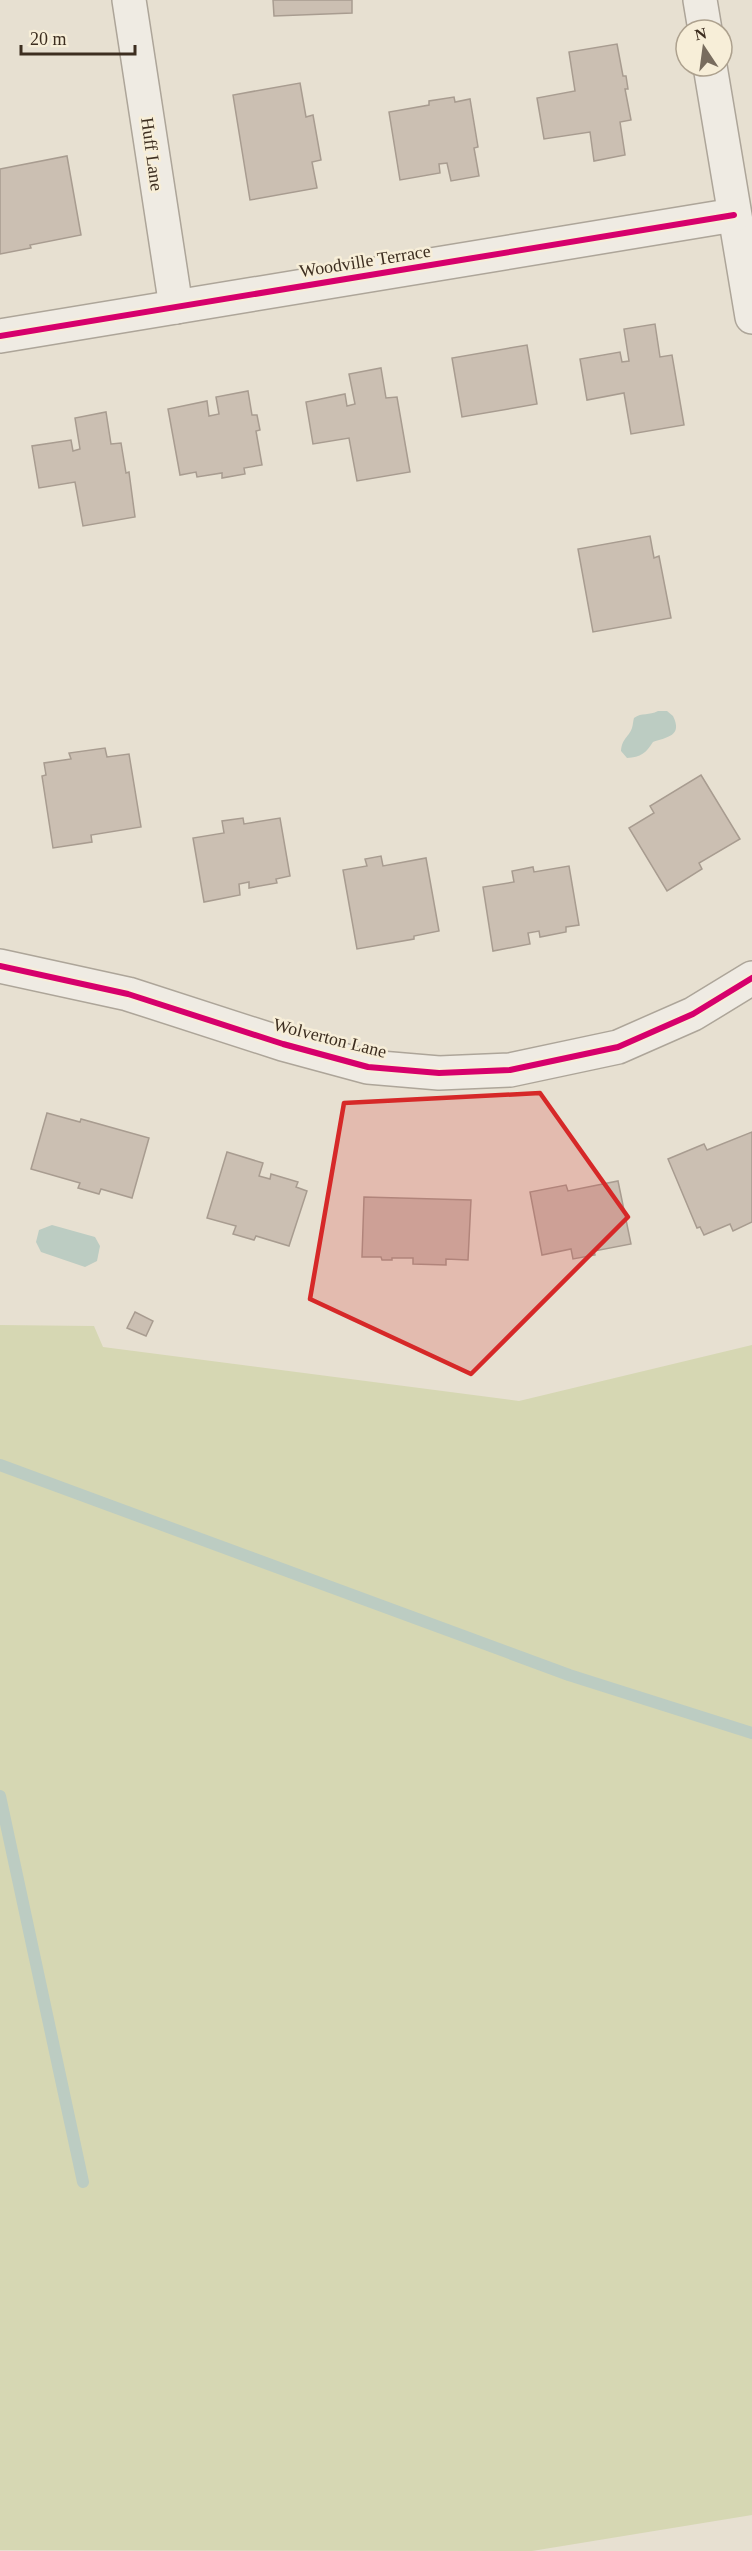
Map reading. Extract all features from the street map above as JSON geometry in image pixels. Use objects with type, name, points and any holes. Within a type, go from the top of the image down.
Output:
[{"type":"street","name":"Huff Lane","points":[[129,0],[176,307]]},
{"type":"street","points":[[700,0],[703,18]]},
{"type":"street","points":[[712,78],[752,317]]},
{"type":"street","name":"Woodville Terrace","points":[[0,336],[734,215]]},
{"type":"street","name":"Wolverton Lane","points":[[0,966],[128,994],[283,1044],[368,1067],[439,1073],[510,1070],[618,1047],[693,1014],[752,978]]},
{"type":"highlighted area","points":[[540,1093],[628,1217],[471,1374],[310,1299],[344,1103]]},
{"type":"green space","points":[[0,1325],[94,1326],[103,1347],[519,1401],[752,1345],[752,2515],[532,2551],[0,2550]]},
{"type":"shaded area","points":[[658,711],[667,711],[673,716],[676,723],[675,732],[653,742],[643,754],[627,758],[621,751],[624,740],[631,731],[634,718]]},
{"type":"shaded area","points":[[52,1225],[95,1237],[100,1246],[97,1261],[85,1267],[41,1252],[36,1242],[39,1230]]},
{"type":"building","points":[[273,0],[352,0],[352,13],[274,16]]},
{"type":"building","points":[[617,44],[623,76],[626,76],[628,89],[625,89],[631,120],[620,122],[625,155],[594,161],[590,132],[544,139],[537,98],[575,91],[569,52]]},
{"type":"building","points":[[300,83],[306,117],[313,115],[321,160],[312,162],[317,188],[250,200],[233,95]]},
{"type":"building","points":[[454,97],[455,102],[470,99],[478,147],[474,148],[479,176],[451,181],[447,163],[439,164],[440,173],[400,180],[389,112],[429,105],[429,101]]},
{"type":"building","points":[[67,156],[81,235],[30,245],[31,248],[0,254],[0,169]]},
{"type":"building","points":[[655,324],[660,357],[672,355],[684,425],[631,434],[624,393],[587,400],[580,359],[620,352],[622,362],[629,361],[624,329]]},
{"type":"building","points":[[527,345],[537,404],[462,417],[452,358]]},
{"type":"building","points":[[381,368],[386,398],[397,397],[410,472],[357,481],[349,438],[313,444],[306,402],[345,394],[347,406],[355,404],[349,374]]},
{"type":"building","points":[[248,391],[252,415],[257,415],[260,430],[256,431],[262,465],[244,468],[245,474],[222,478],[222,473],[197,477],[196,472],[180,475],[168,409],[207,401],[209,416],[219,414],[216,397]]},
{"type":"building","points":[[106,412],[111,444],[121,443],[126,473],[129,472],[135,517],[83,526],[75,482],[39,488],[32,446],[71,440],[73,451],[80,449],[75,418]]},
{"type":"building","points":[[650,536],[654,558],[659,556],[671,618],[593,632],[578,549]]},
{"type":"building","points":[[105,748],[107,757],[129,754],[141,827],[91,835],[92,842],[53,848],[42,776],[46,775],[44,763],[71,759],[69,753]]},
{"type":"building","points":[[701,775],[740,839],[699,863],[702,869],[667,891],[629,828],[654,813],[650,806]]},
{"type":"building","points":[[243,818],[244,824],[280,818],[290,876],[276,879],[277,883],[249,888],[249,882],[239,884],[240,895],[204,902],[193,838],[224,833],[222,821]]},
{"type":"building","points":[[381,856],[383,866],[426,858],[439,931],[414,936],[414,939],[357,949],[343,870],[367,866],[365,859]]},
{"type":"building","points":[[569,866],[579,925],[566,927],[566,932],[540,937],[539,931],[528,933],[530,944],[493,951],[483,887],[514,882],[512,871],[533,867],[534,872]]},
{"type":"building","points":[[47,1113],[80,1122],[81,1119],[149,1138],[132,1198],[101,1189],[99,1194],[78,1188],[80,1183],[31,1169]]},
{"type":"building","points":[[752,1132],[752,1222],[733,1231],[730,1224],[704,1235],[700,1227],[697,1228],[668,1159],[704,1144],[707,1150]]},
{"type":"building","points":[[227,1152],[263,1163],[259,1176],[270,1179],[271,1174],[298,1182],[296,1187],[307,1191],[289,1246],[256,1236],[254,1240],[233,1234],[236,1226],[207,1218]]},
{"type":"building","points":[[618,1181],[631,1244],[594,1251],[595,1255],[573,1259],[571,1249],[542,1255],[530,1192],[566,1185],[568,1191]]},
{"type":"building","points":[[364,1197],[471,1200],[468,1260],[446,1259],[446,1265],[413,1264],[413,1258],[382,1260],[381,1257],[362,1257]]},
{"type":"building","points":[[135,1312],[153,1321],[146,1336],[127,1328]]},
{"type":"waterway","points":[[0,1465],[569,1675],[752,1733]]},
{"type":"waterway","points":[[0,1796],[83,2182]]},
{"type":"cycle path","points":[[0,336],[734,215]]},
{"type":"cycle path","points":[[0,966],[128,994],[283,1044],[368,1067],[439,1073],[510,1070],[618,1047],[693,1014],[752,978]]}]
